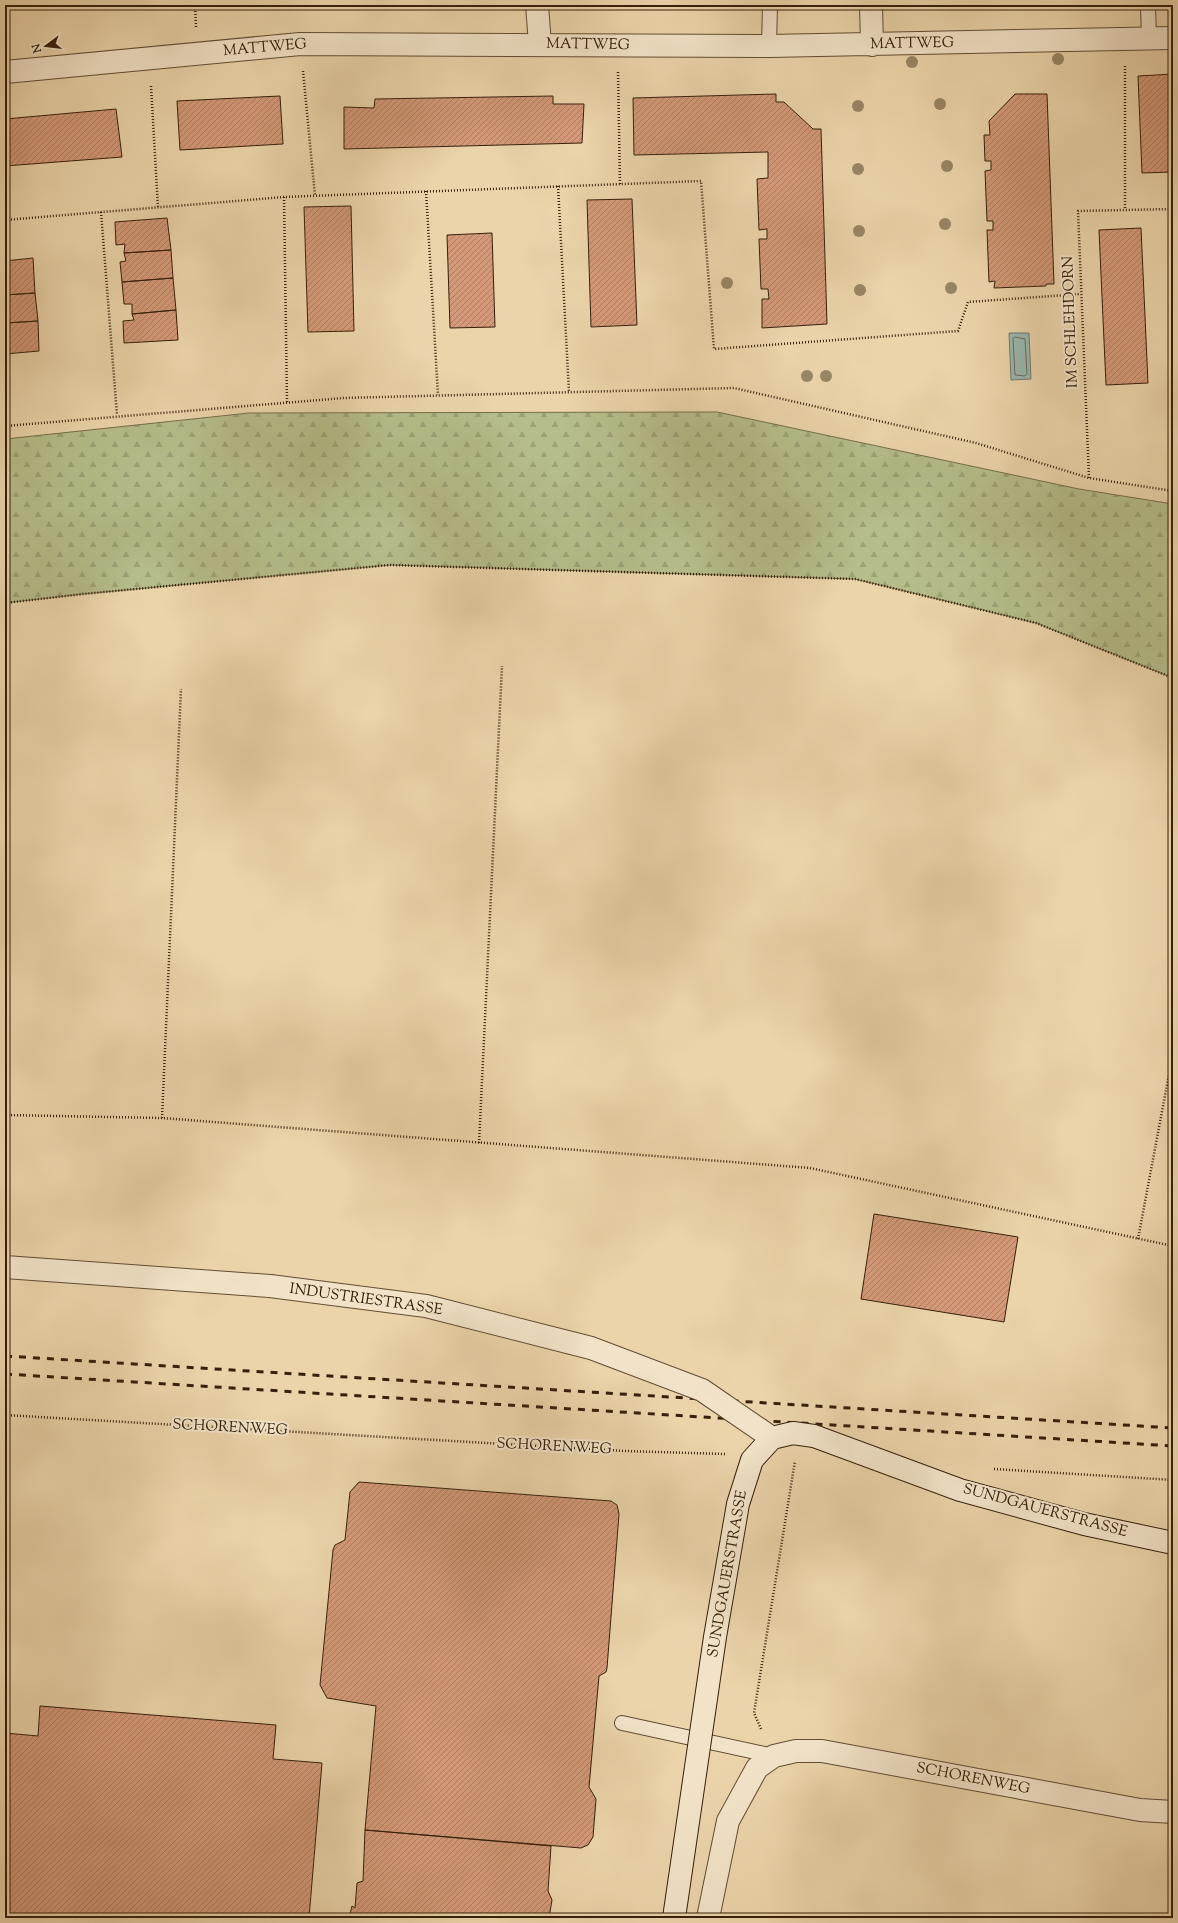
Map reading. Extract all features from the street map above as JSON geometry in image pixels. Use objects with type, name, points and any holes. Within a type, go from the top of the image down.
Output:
[{"type":"street","points":[[537,5],[540,44]]},
{"type":"street","points":[[871,5],[872,44]]},
{"type":"street","name":"MATTWEG","points":[[5,72],[300,44],[769,46],[1173,38]]},
{"type":"street","name":"INDUSTRIESTRASSE","points":[[5,1267],[270,1286],[426,1306],[591,1348],[702,1390],[772,1438]]},
{"type":"street","name":"SUNDGAUERSTRASSE","points":[[674,1918],[715,1637],[738,1504],[752,1460],[772,1438],[793,1433],[814,1436],[960,1490],[1084,1524],[1173,1543]]},
{"type":"street","name":"SCHORENWEG","points":[[708,1918],[728,1821],[756,1768],[774,1756],[796,1751],[822,1751],[1140,1810],[1173,1812]]},
{"type":"lane","points":[[769,46],[770,5]]},
{"type":"lane","points":[[1148,5],[1149,38]]},
{"type":"lane","name":"SCHORENWEG","points":[[622,1723],[774,1756]]},
{"type":"path","points":[[1124,39],[1124,210]]},
{"type":"path","points":[[300,44],[315,196]]},
{"type":"path","points":[[617,46],[620,184]]},
{"type":"path","points":[[150,58],[158,207]]},
{"type":"path","points":[[5,220],[284,197],[701,180],[714,349],[958,331],[968,302],[1080,294]]},
{"type":"path","points":[[558,186],[569,392]]},
{"type":"path","points":[[426,191],[438,395]]},
{"type":"path","points":[[284,197],[286,402]]},
{"type":"path","name":"IM SCHLEHDORN","points":[[1089,478],[1080,294],[1078,211],[1173,209]]},
{"type":"path","points":[[101,212],[117,415]]},
{"type":"path","points":[[5,426],[117,415],[343,398],[734,388],[976,443],[1089,478],[1173,491]]},
{"type":"path","points":[[5,603],[83,594],[390,566],[856,579],[1036,623],[1173,678]]},
{"type":"path","points":[[479,1143],[502,666]]},
{"type":"path","points":[[162,1118],[181,689]]},
{"type":"path","points":[[1138,1239],[1173,1053]]},
{"type":"path","points":[[5,1115],[162,1118],[810,1168],[1173,1246]]},
{"type":"path","name":"SCHORENWEG","points":[[5,1415],[626,1452],[726,1454]]},
{"type":"path","points":[[774,1756],[754,1713],[796,1456]]},
{"type":"path","points":[[1052,1472],[1173,1480]]},
{"type":"green space","points":[[717,412],[1079,489],[1173,504],[1173,678],[1036,623],[855,579],[390,565],[83,594],[5,603],[5,439],[249,413]]},
{"type":"water","points":[[1009,333],[1029,333],[1031,379],[1011,380]]},
{"type":"building","points":[[1173,74],[1173,172],[1142,173],[1138,76]]},
{"type":"building","points":[[776,94],[776,102],[784,102],[813,129],[821,129],[827,324],[762,328],[762,299],[769,299],[768,289],[761,289],[759,239],[767,239],[767,229],[759,230],[757,179],[768,178],[768,152],[634,155],[633,98]]},
{"type":"building","points":[[1015,94],[1047,94],[1054,284],[1046,284],[1046,286],[994,288],[995,281],[989,282],[987,230],[993,230],[993,221],[987,221],[985,171],[991,170],[991,161],[985,161],[984,135],[990,135],[989,121]]},
{"type":"building","points":[[280,96],[283,144],[180,150],[177,101]]},
{"type":"building","points":[[553,96],[553,104],[584,104],[582,143],[344,149],[344,107],[374,108],[375,99]]},
{"type":"building","points":[[116,109],[122,157],[5,166],[5,119]]},
{"type":"building","points":[[632,199],[637,325],[591,327],[587,200]]},
{"type":"building","points":[[351,206],[354,331],[308,332],[304,207]]},
{"type":"building","points":[[167,218],[171,250],[124,253],[125,244],[116,245],[115,222]]},
{"type":"building","points":[[1141,228],[1148,383],[1106,385],[1099,230]]},
{"type":"building","points":[[492,233],[495,327],[450,328],[447,235]]},
{"type":"building","points":[[171,250],[173,278],[122,282],[120,262],[126,261],[124,253]]},
{"type":"building","points":[[33,258],[35,293],[5,295],[5,261]]},
{"type":"building","points":[[173,278],[176,310],[132,314],[132,304],[124,304],[122,282]]},
{"type":"building","points":[[35,293],[38,321],[5,323],[5,295]]},
{"type":"building","points":[[176,310],[178,340],[124,343],[123,321],[134,320],[132,314]]},
{"type":"building","points":[[38,321],[39,351],[5,354],[5,323]]},
{"type":"building","points":[[874,1214],[1018,1237],[1004,1322],[861,1299]]},
{"type":"building","points":[[359,1482],[611,1501],[617,1505],[619,1514],[607,1668],[606,1672],[599,1676],[589,1787],[596,1799],[593,1837],[588,1845],[581,1848],[365,1830],[376,1706],[327,1698],[320,1685],[333,1550],[335,1545],[345,1540],[350,1492]]},
{"type":"building","points":[[40,1706],[276,1725],[273,1759],[322,1763],[309,1918],[5,1918],[5,1733],[38,1736]]},
{"type":"building","points":[[365,1830],[551,1846],[548,1891],[552,1900],[549,1918],[349,1918],[352,1906],[355,1908],[357,1883],[363,1881]]},
{"type":"railway","points":[[5,1356],[1173,1428]]},
{"type":"railway","points":[[5,1374],[1173,1446]]}]
